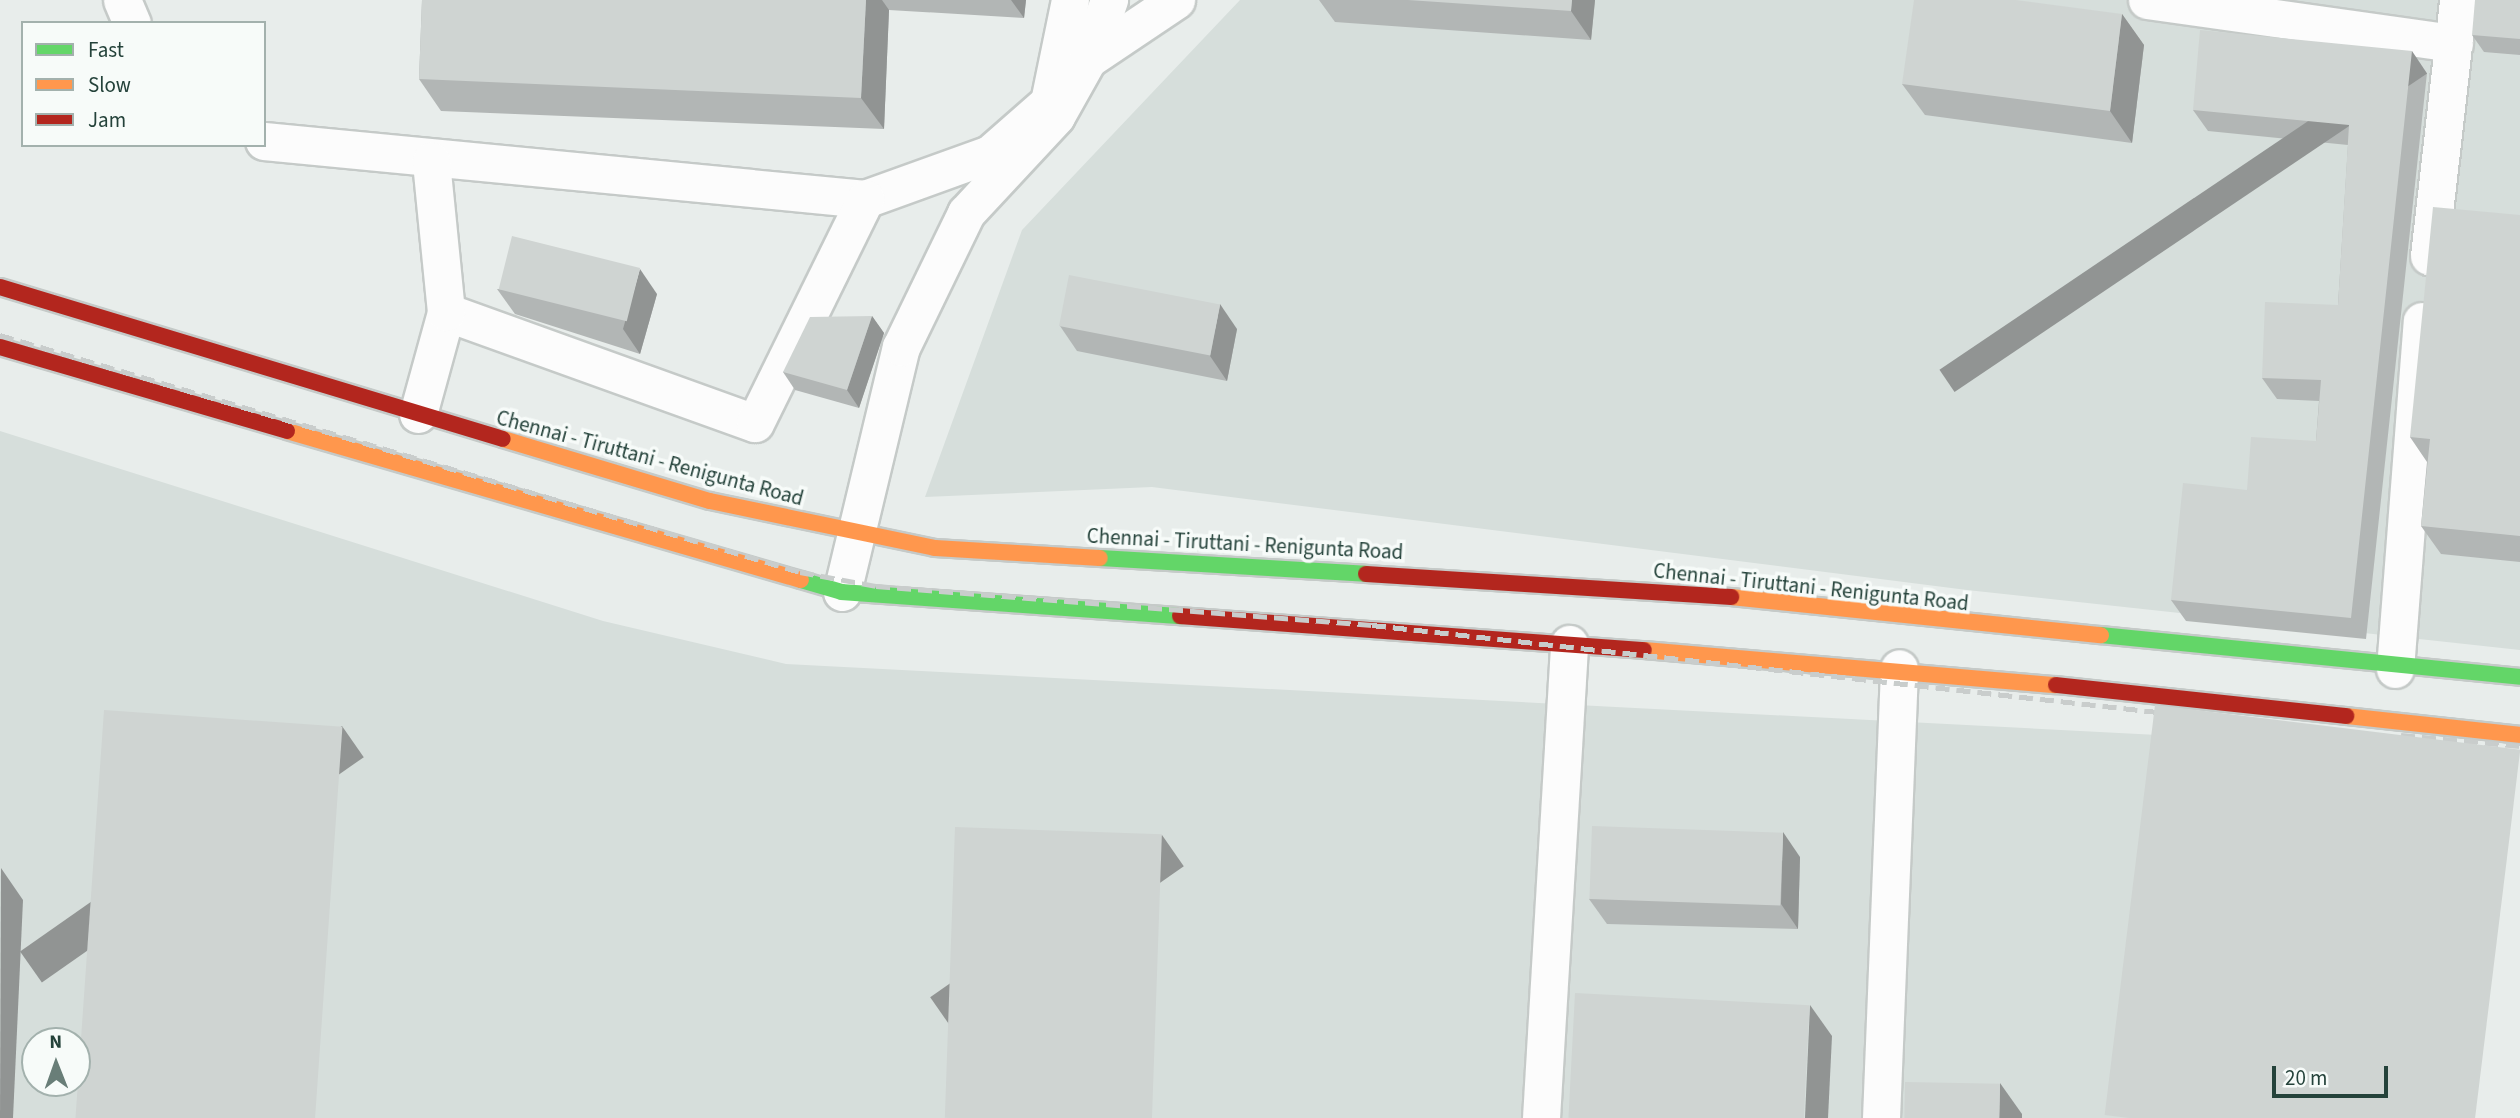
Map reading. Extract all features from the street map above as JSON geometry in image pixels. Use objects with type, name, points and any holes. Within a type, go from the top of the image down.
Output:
[{"type":"main road","name":"Chennai - Tiruttani - Renigunta Road","points":[[0,286],[710,501],[856,534],[935,548],[1296,568],[1716,596],[2395,669],[2520,677]]},
{"type":"main road","points":[[0,347],[842,592],[1294,627],[1569,643],[1899,668],[2520,735]]},
{"type":"main road","points":[[1294,627],[1296,568]]},
{"type":"street","points":[[122,0],[131,21]]},
{"type":"street","points":[[266,141],[431,162],[864,199],[990,154],[1049,103],[1070,0]]},
{"type":"street","points":[[842,592],[901,347],[966,213],[1056,116],[1088,59],[1109,0]]},
{"type":"street","points":[[1088,59],[1176,0]]},
{"type":"street","points":[[2147,0],[2454,43]]},
{"type":"street","points":[[2395,669],[2412,411],[2458,0]]},
{"type":"street","points":[[418,414],[446,312],[431,162]]},
{"type":"street","points":[[446,312],[755,423],[864,199]]},
{"type":"street","points":[[1541,1118],[1569,643]]},
{"type":"street","points":[[1881,1118],[1899,668]]},
{"type":"shaded area","points":[[1240,0],[2520,0],[2520,650],[1967,590],[1152,487],[925,497],[1022,230]]},
{"type":"shaded area","points":[[0,431],[603,621],[786,664],[2177,736],[2165,1118],[0,1118]]},
{"type":"building","points":[[422,0],[866,0],[861,98],[419,79]]},
{"type":"building","points":[[1408,0],[1572,0],[1571,11]]},
{"type":"building","points":[[1914,0],[2016,0],[2122,14],[2110,111],[1902,84]]},
{"type":"building","points":[[2475,0],[2520,0],[2520,39],[2472,35]]},
{"type":"building","points":[[2200,30],[2412,51],[2351,618],[2171,600],[2183,483],[2247,490],[2251,437],[2316,441],[2321,380],[2262,378],[2265,302],[2338,305],[2349,125],[2193,110]]},
{"type":"building","points":[[2433,207],[2520,215],[2520,536],[2421,526],[2430,439],[2410,437]]},
{"type":"building","points":[[512,236],[640,268],[627,321],[499,289]]},
{"type":"building","points":[[1069,275],[1220,304],[1210,355],[1059,326]]},
{"type":"building","points":[[872,316],[847,390],[783,372],[810,317]]},
{"type":"building","points":[[2155,705],[2520,750],[2475,1118],[2130,1118],[2105,1115]]},
{"type":"building","points":[[104,710],[342,727],[315,1118],[75,1118],[77,1097],[91,1097],[91,1027],[82,1027]]},
{"type":"building","points":[[1592,826],[1783,833],[1780,906],[1589,899]]},
{"type":"building","points":[[955,827],[1162,834],[1152,1118],[945,1118]]},
{"type":"building","points":[[1575,993],[1810,1005],[1804,1118],[1568,1118]]},
{"type":"building","points":[[1905,1082],[2000,1084],[1999,1118],[1904,1118]]},
{"type":"railway","points":[[0,335],[800,572],[876,586],[1372,625],[2175,714]]},
{"type":"railway","points":[[2401,735],[2520,746]]},
{"type":"traffic: fast","points":[[1100,558],[1366,574]]},
{"type":"traffic: fast","points":[[801,580],[842,592],[1180,616]]},
{"type":"traffic: fast","points":[[2101,635],[2520,677]]},
{"type":"traffic: slow","points":[[287,431],[801,580]]},
{"type":"traffic: slow","points":[[503,439],[710,501],[935,548],[1100,558]]},
{"type":"traffic: slow","points":[[1731,597],[2101,635]]},
{"type":"traffic: slow","points":[[1644,650],[2056,685]]},
{"type":"traffic: slow","points":[[2346,716],[2520,735]]},
{"type":"traffic: jam","points":[[0,287],[503,439]]},
{"type":"traffic: jam","points":[[0,347],[287,431]]},
{"type":"traffic: jam","points":[[1366,574],[1731,597]]},
{"type":"traffic: jam","points":[[1180,616],[1644,650]]},
{"type":"traffic: jam","points":[[2056,685],[2346,716]]}]
